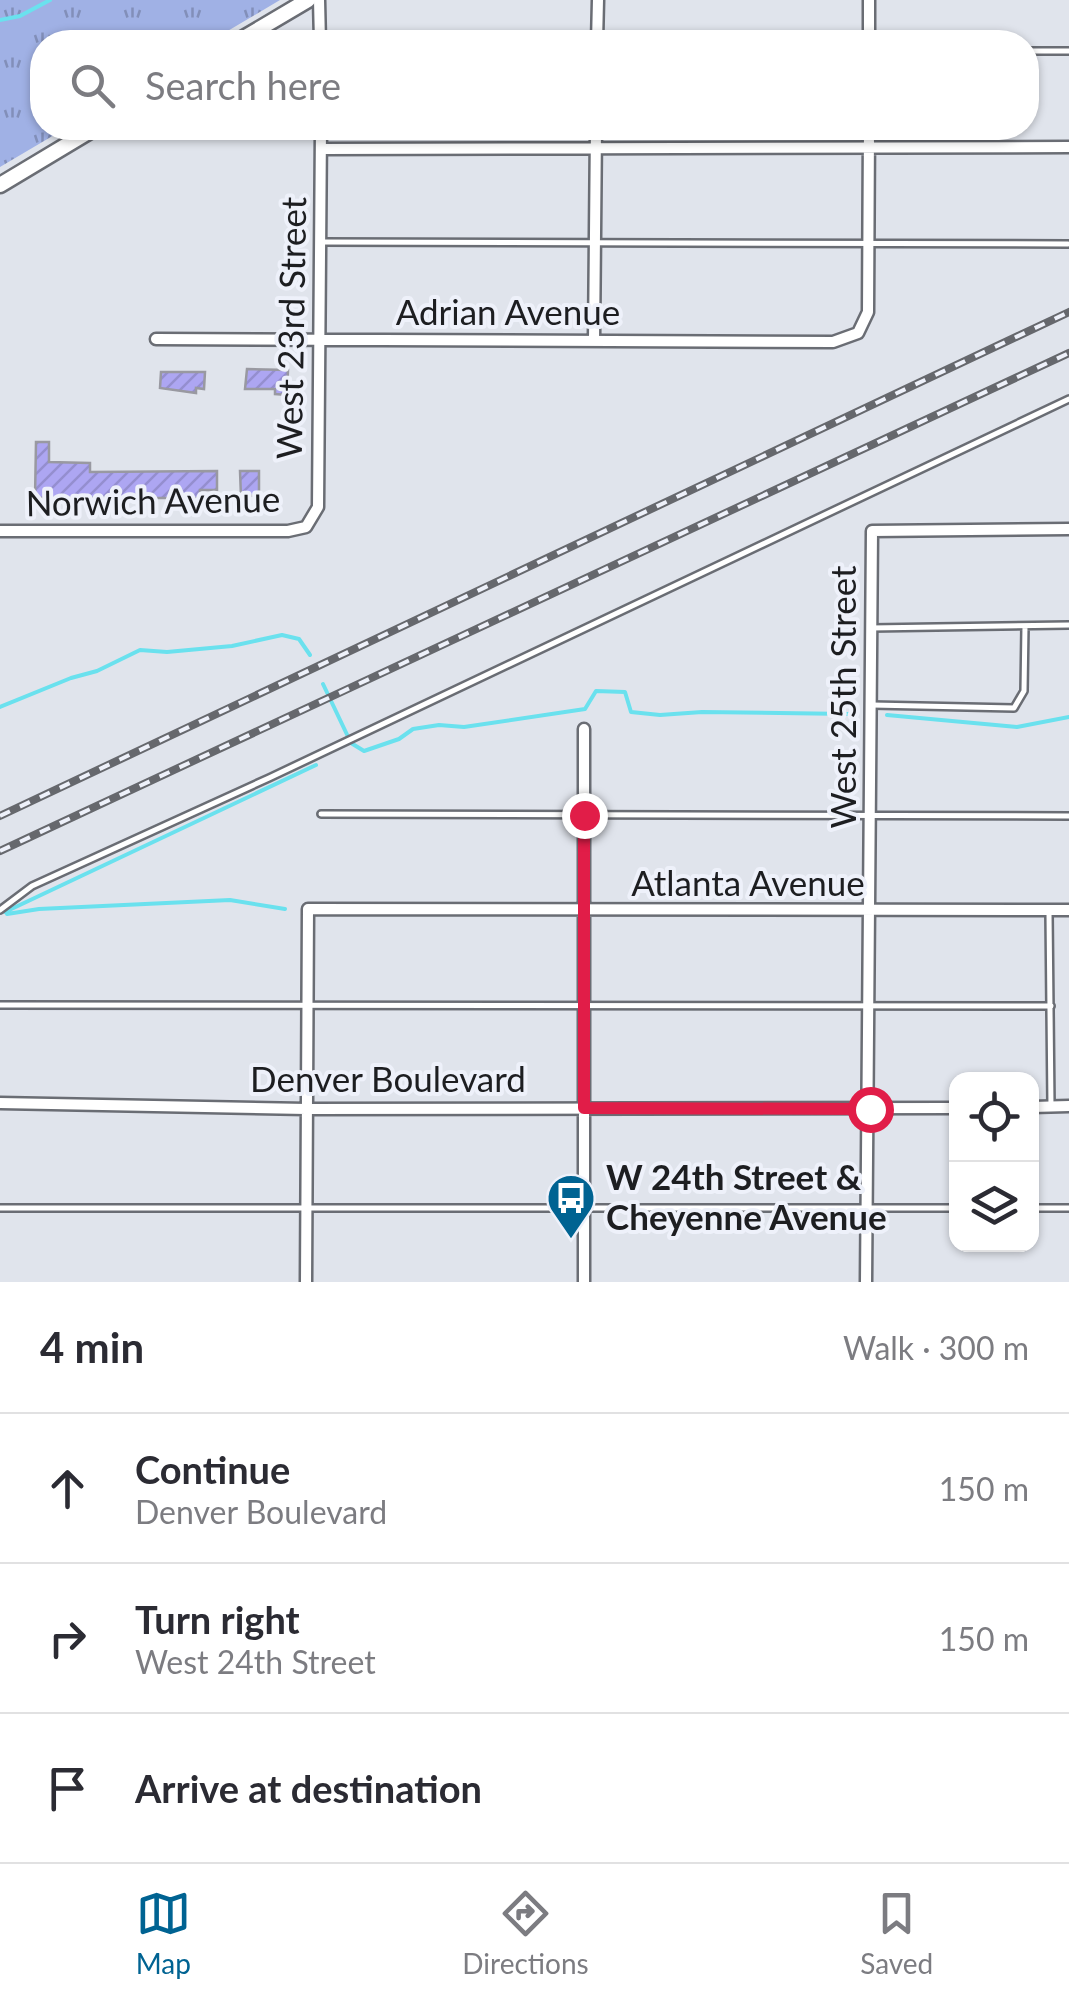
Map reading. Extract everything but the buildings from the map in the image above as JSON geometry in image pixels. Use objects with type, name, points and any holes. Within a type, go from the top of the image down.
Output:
[{"type":"street","points":[[257,30],[308,0]]},
{"type":"street","points":[[319,0],[320,30]]},
{"type":"street","points":[[597,30],[598,0]]},
{"type":"street","points":[[868,0],[869,30]]},
{"type":"street","points":[[0,184],[75,140]]},
{"type":"street","name":"West 23rd Street","points":[[306,526],[318,507],[322,140]]},
{"type":"street","points":[[594,340],[595,140]]},
{"type":"street","points":[[868,243],[869,140]]},
{"type":"street","points":[[322,149],[1069,147]]},
{"type":"street","name":"Adrian Avenue","points":[[156,339],[833,342],[858,333],[868,312],[868,243]]},
{"type":"street","name":"Norwich Avenue","points":[[0,531],[288,531],[306,526]]},
{"type":"street","name":"West 25th Street","points":[[866,1282],[872,531],[1069,530]]},
{"type":"street","points":[[584,729],[584,1282]]},
{"type":"street","name":"Atlanta Avenue","points":[[307,1004],[308,910],[1069,910]]},
{"type":"street","points":[[306,1282],[307,1004]]},
{"type":"street","name":"Denver Boulevard","points":[[0,1102],[306,1109],[949,1108]]},
{"type":"street","points":[[1039,1106],[1069,1106]]},
{"type":"lane","points":[[1039,50],[1069,51]]},
{"type":"lane","points":[[320,242],[1068,244]]},
{"type":"lane","points":[[0,910],[32,886],[1069,398]]},
{"type":"lane","points":[[870,705],[1014,708],[1024,692],[1025,626]]},
{"type":"lane","points":[[871,628],[1069,626]]},
{"type":"lane","points":[[320,814],[1069,816]]},
{"type":"lane","points":[[1049,910],[1051,1106]]},
{"type":"lane","points":[[0,1005],[1051,1006]]},
{"type":"lane","points":[[0,1208],[949,1208]]},
{"type":"lane","points":[[1039,1208],[1069,1208]]},
{"type":"green space","points":[[0,0],[280,0],[229,30],[30,30],[30,140],[46,140],[0,167]]},
{"type":"waterway","points":[[0,20],[20,16],[50,0]]},
{"type":"waterway","points":[[0,707],[97,671],[140,650],[167,652],[232,646],[282,635],[299,639],[310,655]]},
{"type":"waterway","points":[[323,684],[351,743],[364,751],[399,739],[413,729],[464,727],[585,709],[596,691],[625,692],[631,712],[660,715],[849,714]]},
{"type":"waterway","points":[[887,715],[1017,727],[1069,717]]},
{"type":"waterway","points":[[5,912],[316,765]]},
{"type":"waterway","points":[[7,914],[230,900],[285,909]]},
{"type":"railway","points":[[0,816],[1069,312]]},
{"type":"railway","points":[[0,851],[1069,353]]},
{"type":"place","name":"W 24th Street & Cheyenne Avenue","points":[[571,1240]]},
{"type":"route","points":[[584,815],[584,1108],[870,1109]]}]
